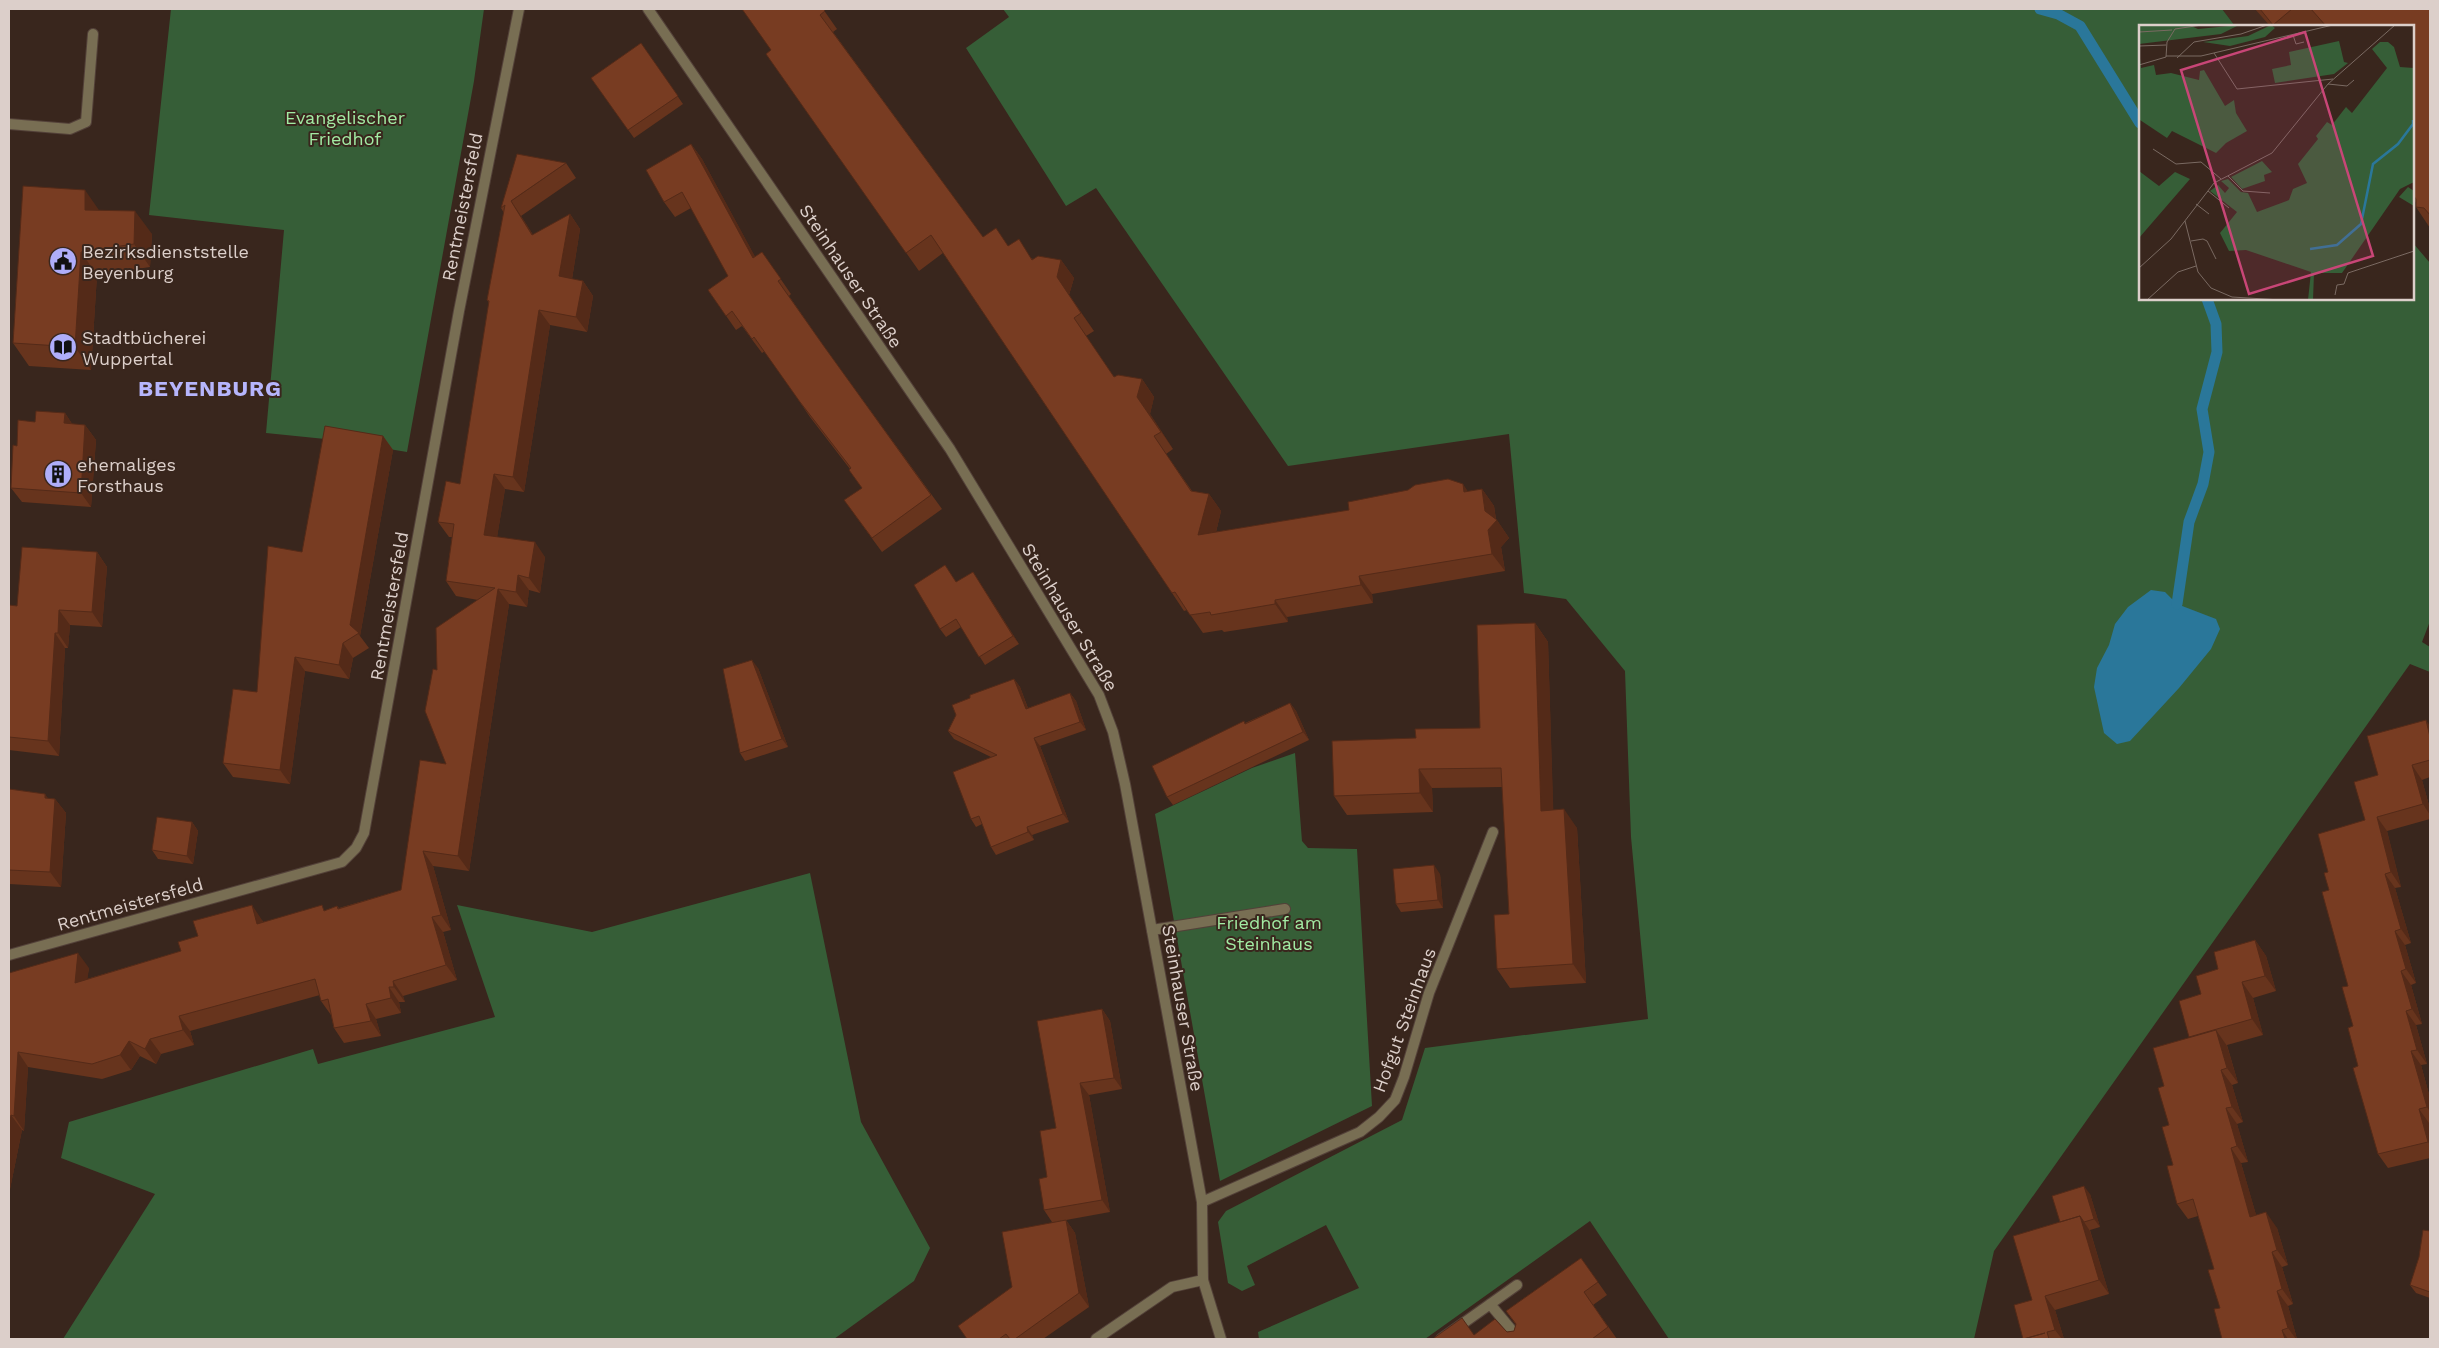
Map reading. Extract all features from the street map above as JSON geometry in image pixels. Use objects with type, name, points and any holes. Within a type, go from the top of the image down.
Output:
[{"type":"street","name":"Rentmeistersfeld","points":[[9,955],[342,862],[356,848],[364,833],[459,312],[518,9]]},
{"type":"street","name":"Steinhauser Straße","points":[[648,9],[950,449],[1099,695],[1113,732],[1125,784],[1202,1202],[1203,1280],[1221,1339]]},
{"type":"street","points":[[9,124],[70,129],[86,122],[93,34]]},
{"type":"street","name":"Hofgut Steinhaus","points":[[1202,1202],[1360,1132],[1379,1117],[1394,1100],[1404,1077],[1429,993],[1493,832]]},
{"type":"street","points":[[1152,930],[1285,909]]},
{"type":"street","points":[[1096,1339],[1172,1287],[1203,1280]]},
{"type":"street","points":[[1441,1339],[1518,1285]]},
{"type":"street","points":[[1490,1304],[1519,1339]]},
{"type":"shaded area","points":[[2222,9],[2367,9],[2347,25],[2234,25]]},
{"type":"green space","name":"Evangelischer Friedhof","points":[[171,9],[484,9],[474,81],[407,452],[335,440],[266,433],[284,230],[149,215]]},
{"type":"green space","points":[[1003,9],[2222,9],[2234,25],[2139,25],[2139,300],[2414,300],[2414,244],[2430,263],[2430,621],[2422,642],[2430,647],[2430,672],[2410,664],[1994,1251],[1974,1339],[1669,1339],[1590,1221],[1425,1339],[1259,1339],[1258,1332],[1359,1288],[1326,1225],[1247,1266],[1255,1285],[1242,1291],[1228,1283],[1218,1222],[1226,1211],[1402,1120],[1425,1048],[1648,1019],[1631,837],[1625,671],[1566,599],[1524,593],[1509,434],[1288,466],[1096,188],[1066,206],[966,48],[1009,17]]},
{"type":"green space","name":"Friedhof am Steinhaus","points":[[1295,753],[1302,841],[1308,848],[1357,849],[1372,1106],[1220,1181],[1155,814],[1252,768]]},
{"type":"green space","points":[[810,873],[861,1122],[930,1248],[914,1281],[834,1339],[63,1339],[155,1194],[61,1158],[69,1122],[313,1049],[318,1064],[495,1017],[457,905],[592,932]]},
{"type":"water","points":[[2151,590],[2165,592],[2177,604],[2216,619],[2220,629],[2211,649],[2179,688],[2130,741],[2117,744],[2104,733],[2094,687],[2097,668],[2109,645],[2115,624],[2128,607]]},
{"type":"building","points":[[742,9],[823,9],[825,11],[820,15],[983,237],[996,228],[1008,246],[1019,239],[1032,260],[1038,256],[1061,260],[1057,277],[1081,313],[1074,318],[1114,377],[1118,375],[1142,379],[1137,397],[1161,432],[1154,436],[1191,491],[1209,494],[1198,535],[1349,510],[1348,502],[1408,490],[1415,485],[1448,479],[1463,484],[1464,492],[1482,489],[1485,511],[1497,520],[1488,530],[1492,554],[1359,576],[1361,585],[1275,600],[1275,604],[1211,615],[1210,612],[1190,615],[1175,592],[1172,593],[931,235],[906,253],[766,54],[771,50]]},
{"type":"building","points":[[2260,9],[2292,9],[2273,25]]},
{"type":"building","points":[[2311,9],[2430,9],[2430,215],[2424,208],[2416,207],[2414,196],[2414,25],[2325,25]]},
{"type":"building","points":[[641,43],[678,96],[628,130],[591,78]]},
{"type":"building","points":[[691,144],[753,258],[762,252],[781,279],[778,281],[931,495],[872,538],[844,500],[862,488],[849,470],[851,468],[800,402],[754,337],[752,339],[732,311],[726,316],[708,290],[728,276],[682,192],[664,202],[646,170]]},
{"type":"building","points":[[517,154],[566,163],[511,201],[532,235],[570,214],[559,276],[583,281],[576,317],[539,310],[513,477],[494,474],[484,535],[535,542],[529,578],[518,575],[516,592],[498,589],[458,856],[423,851],[441,915],[432,917],[446,965],[393,981],[394,987],[389,987],[391,998],[366,1004],[371,1021],[334,1028],[328,999],[321,1001],[315,979],[179,1016],[183,1030],[150,1039],[145,1049],[129,1041],[120,1055],[92,1064],[18,1052],[14,1116],[11,1115],[9,1127],[9,973],[78,953],[75,983],[181,951],[178,942],[198,936],[193,921],[252,905],[257,924],[322,905],[324,911],[337,906],[338,909],[401,890],[420,760],[446,764],[425,711],[433,669],[437,670],[436,628],[495,588],[446,581],[454,524],[438,522],[446,481],[460,484],[489,301],[487,300],[505,205],[501,208]]},
{"type":"building","points":[[23,186],[85,190],[85,210],[135,211],[134,244],[81,252],[75,347],[13,343]]},
{"type":"building","name":"ehemaliges Forsthaus","points":[[36,411],[65,413],[64,423],[85,425],[81,493],[11,488],[13,445],[17,446],[18,420],[35,422]]},
{"type":"building","points":[[325,426],[383,436],[350,625],[359,633],[343,643],[339,665],[295,657],[280,770],[223,763],[233,689],[257,692],[268,546],[302,552]]},
{"type":"building","points":[[22,547],[97,552],[92,612],[59,610],[58,633],[55,633],[48,741],[9,737],[9,605],[17,606]]},
{"type":"building","points":[[945,565],[956,582],[973,572],[1013,636],[979,657],[956,619],[940,629],[914,585]]},
{"type":"building","points":[[1535,623],[1541,811],[1564,809],[1573,964],[1497,969],[1494,915],[1509,914],[1501,768],[1419,769],[1420,793],[1334,796],[1332,741],[1416,738],[1415,729],[1480,728],[1477,625]]},
{"type":"building","points":[[752,660],[782,739],[740,753],[723,669]]},
{"type":"building","points":[[1014,679],[1026,709],[1070,693],[1080,722],[1034,738],[1063,814],[1027,827],[1028,832],[991,847],[979,816],[971,819],[953,772],[997,755],[948,731],[956,715],[952,705],[970,698],[970,695]]},
{"type":"building","points":[[1290,703],[1303,732],[1167,797],[1152,766],[1244,721],[1245,724]]},
{"type":"building","points":[[2426,720],[2430,737],[2430,760],[2412,765],[2423,804],[2377,817],[2391,872],[2385,874],[2401,929],[2395,931],[2406,969],[2401,971],[2412,1009],[2406,1011],[2417,1050],[2411,1051],[2427,1107],[2419,1109],[2428,1142],[2378,1154],[2353,1068],[2358,1066],[2348,1028],[2353,1026],[2342,987],[2348,986],[2322,892],[2329,890],[2324,873],[2328,872],[2318,834],[2365,820],[2354,782],[2378,775],[2367,736]]},
{"type":"building","points":[[9,789],[45,794],[45,798],[55,799],[50,872],[9,870]]},
{"type":"building","points":[[157,817],[192,822],[187,856],[152,850]]},
{"type":"building","points":[[1434,865],[1438,900],[1396,904],[1393,869]]},
{"type":"building","points":[[2255,940],[2265,976],[2242,982],[2252,1019],[2189,1037],[2179,1001],[2201,994],[2196,976],[2218,969],[2214,952]]},
{"type":"building","points":[[1102,1009],[1114,1078],[1080,1083],[1102,1200],[1044,1210],[1039,1179],[1047,1177],[1040,1131],[1056,1128],[1037,1021]]},
{"type":"building","points":[[2216,1030],[2227,1068],[2221,1070],[2232,1107],[2226,1108],[2237,1146],[2231,1148],[2250,1217],[2266,1212],[2277,1250],[2272,1252],[2282,1289],[2277,1291],[2288,1328],[2282,1330],[2285,1339],[2222,1339],[2214,1309],[2220,1308],[2208,1270],[2214,1269],[2193,1199],[2177,1204],[2167,1166],[2173,1165],[2162,1127],[2169,1125],[2158,1088],[2164,1086],[2153,1048]]},
{"type":"building","points":[[2084,1186],[2094,1219],[2084,1222],[2080,1216],[2060,1222],[2052,1196]]},
{"type":"building","points":[[2080,1216],[2099,1280],[2045,1296],[2055,1330],[2047,1332],[2049,1339],[2024,1339],[2045,1333],[2023,1339],[2014,1305],[2032,1300],[2013,1236]]},
{"type":"building","points":[[1066,1220],[1079,1293],[1015,1339],[1010,1339],[1006,1334],[999,1339],[967,1339],[958,1326],[1012,1287],[1002,1232]]},
{"type":"building","points":[[2423,1230],[2430,1231],[2430,1292],[2410,1285],[2419,1257]]},
{"type":"building","points":[[1581,1258],[1598,1282],[1584,1292],[1608,1327],[1592,1339],[1434,1339],[1462,1318],[1474,1335],[1495,1319],[1507,1332],[1514,1331],[1516,1324],[1506,1311]]},
{"type":"waterway","points":[[2040,9],[2058,14],[2080,26],[2139,121]]},
{"type":"waterway","points":[[2177,604],[2189,522],[2203,484],[2209,452],[2202,409],[2217,352],[2216,324],[2207,300]]},
{"type":"place","name":"Bezirksdienststelle Beyenburg","points":[[63,261]]},
{"type":"place","name":"Stadtbücherei Wuppertal","points":[[63,347]]},
{"type":"place","name":"ehemaliges Forsthaus","points":[[58,474]]},
{"type":"district","name":"BEYENBURG","points":[[210,388]]}]
